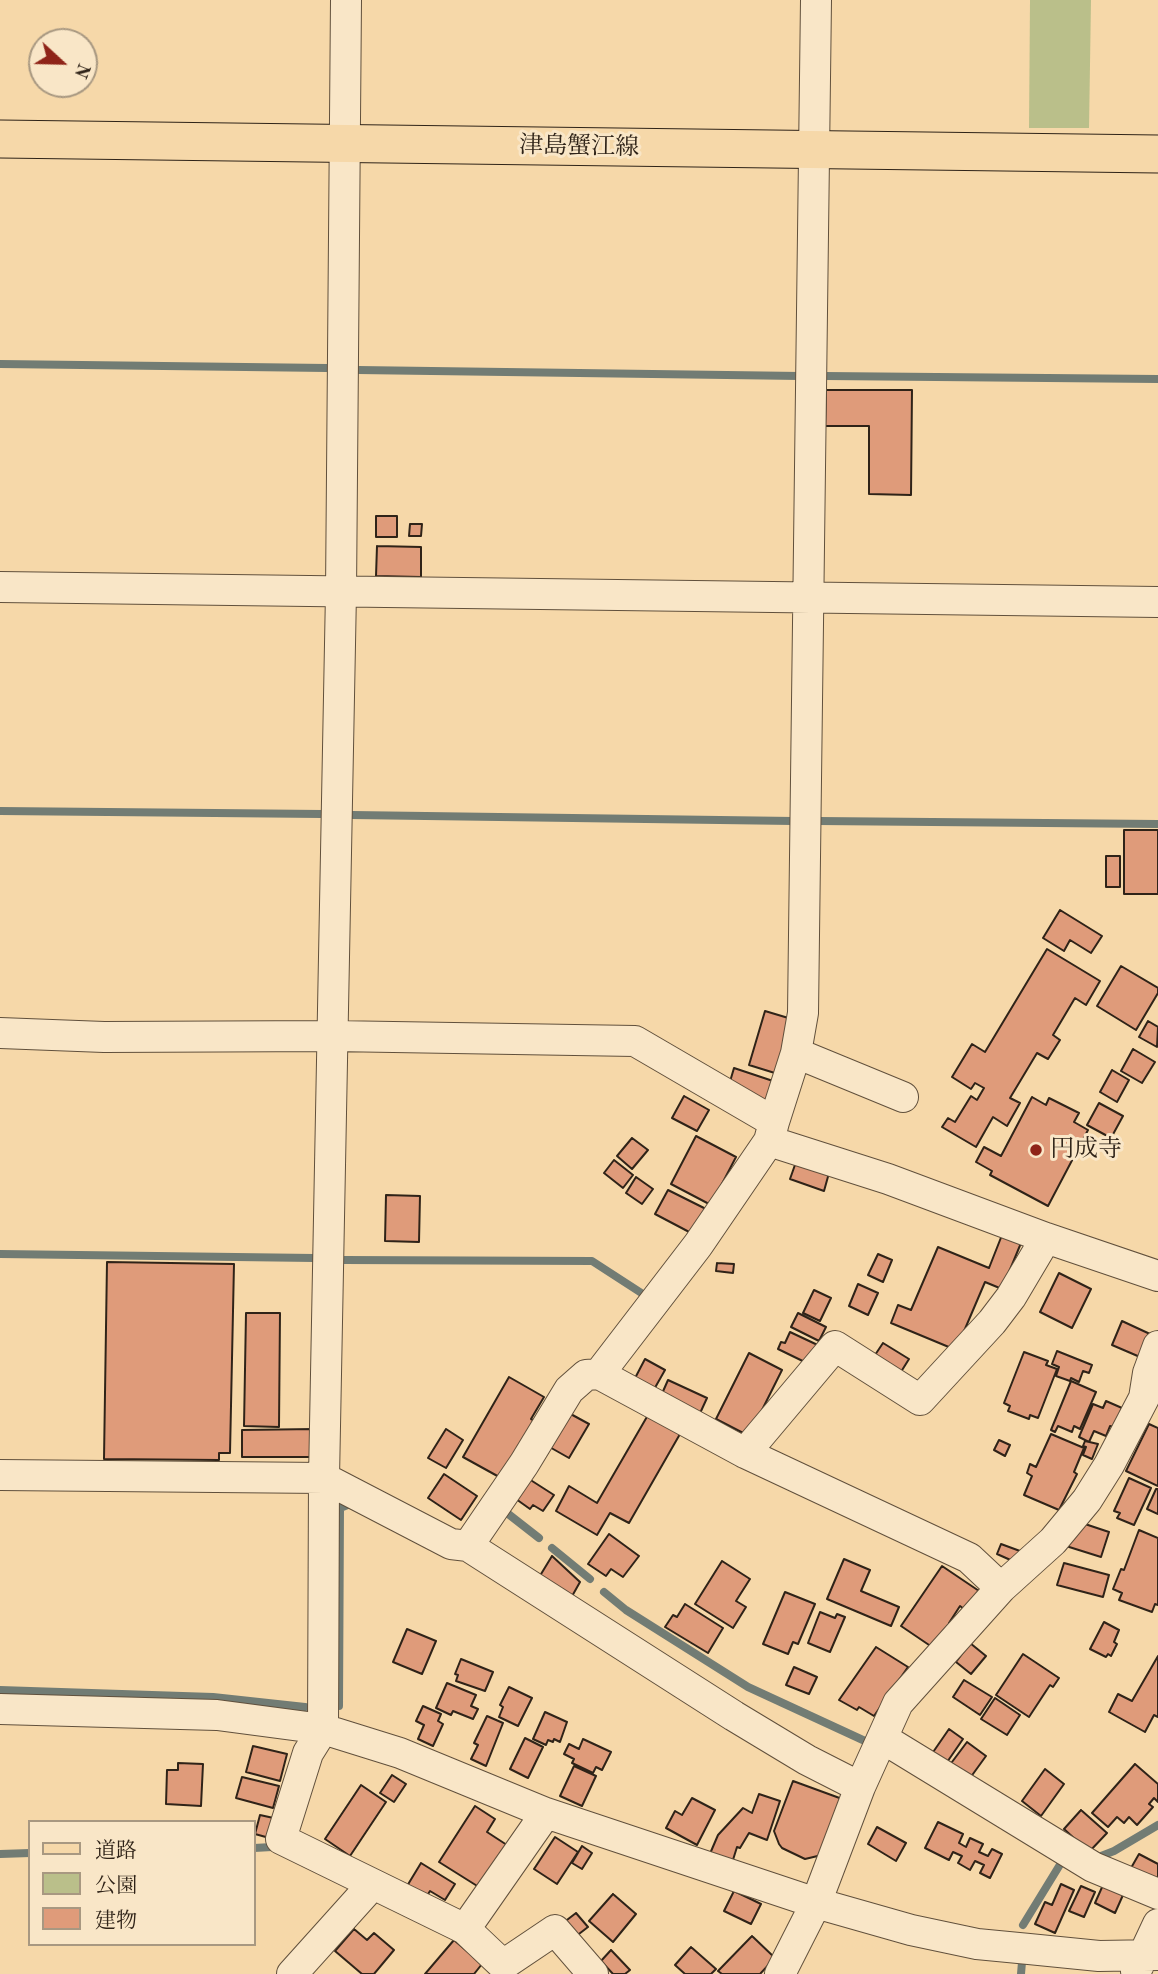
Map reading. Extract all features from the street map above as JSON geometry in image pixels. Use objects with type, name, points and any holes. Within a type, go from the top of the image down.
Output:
[{"type":"main road","name":"津島蟹江線","points":[[0,139],[1158,154]]},
{"type":"street","points":[[346,0],[341,592],[324,1478],[323,1729],[308,1753],[281,1839],[465,1929],[502,1970],[555,1930],[593,1974]]},
{"type":"street","points":[[599,1374],[698,1245],[772,1131],[796,1053],[803,1013],[816,0]]},
{"type":"street","points":[[0,587],[1158,602]]},
{"type":"street","points":[[0,1033],[104,1037],[333,1036],[635,1041],[772,1131],[888,1179],[1046,1238],[1158,1276]]},
{"type":"street","points":[[796,1053],[903,1097]]},
{"type":"street","points":[[745,1453],[835,1346],[920,1400],[992,1322],[1011,1297],[1046,1238]]},
{"type":"street","points":[[780,1974],[816,1903],[860,1787],[898,1703],[1001,1588],[1052,1541],[1087,1500],[1151,1403],[1148,1373],[1158,1346]]},
{"type":"street","points":[[468,1546],[524,1464],[569,1390],[586,1375],[599,1374],[745,1453],[970,1558],[1001,1588]]},
{"type":"street","points":[[0,1475],[324,1478],[451,1544],[468,1546],[734,1716],[807,1760],[860,1787]]},
{"type":"street","points":[[0,1709],[217,1715],[323,1729],[400,1753],[546,1813],[816,1903],[911,1930],[977,1944],[1146,1961],[1158,1924]]},
{"type":"street","points":[[882,1738],[1093,1867],[1158,1894]]},
{"type":"street","points":[[465,1929],[546,1813]]},
{"type":"street","points":[[292,1974],[372,1885]]},
{"type":"green space","points":[[1030,0],[1091,0],[1089,128],[1029,128]]},
{"type":"building","points":[[826,390],[912,390],[911,495],[869,494],[869,426],[825,426]]},
{"type":"building","points":[[376,516],[397,516],[397,537],[376,537]]},
{"type":"building","points":[[410,524],[422,524],[421,536],[409,536]]},
{"type":"building","points":[[377,546],[421,547],[421,577],[376,576]]},
{"type":"building","points":[[1124,830],[1158,830],[1158,894],[1124,894]]},
{"type":"building","points":[[1106,856],[1120,856],[1120,887],[1106,887]]},
{"type":"building","points":[[1060,910],[1102,936],[1091,953],[1070,940],[1064,951],[1043,938]]},
{"type":"building","points":[[1047,949],[1100,981],[1086,1005],[1075,998],[1053,1035],[1060,1040],[1048,1059],[1037,1053],[1010,1098],[1020,1103],[1007,1126],[993,1117],[976,1147],[942,1127],[948,1118],[955,1122],[971,1096],[977,1100],[984,1088],[975,1083],[971,1089],[952,1077],[972,1044],[985,1052]]},
{"type":"building","points":[[1121,966],[1158,988],[1158,993],[1136,1030],[1097,1006]]},
{"type":"building","points":[[765,1011],[795,1020],[778,1074],[749,1065]]},
{"type":"building","points":[[1148,1021],[1158,1027],[1157,1047],[1139,1037]]},
{"type":"building","points":[[1133,1049],[1155,1062],[1142,1083],[1121,1071]]},
{"type":"building","points":[[734,1068],[779,1083],[771,1107],[729,1085]]},
{"type":"building","points":[[1112,1070],[1129,1080],[1117,1102],[1100,1092]]},
{"type":"building","points":[[684,1096],[709,1110],[697,1131],[672,1118]]},
{"type":"building","points":[[1032,1097],[1046,1105],[1049,1098],[1079,1113],[1074,1122],[1088,1130],[1048,1206],[990,1175],[992,1171],[976,1162],[984,1147],[1001,1156]]},
{"type":"building","points":[[1099,1103],[1123,1116],[1111,1138],[1087,1125]]},
{"type":"building","points":[[696,1136],[736,1157],[711,1205],[671,1184]]},
{"type":"building","points":[[632,1138],[648,1150],[632,1169],[617,1156]]},
{"type":"building","points":[[614,1160],[633,1175],[623,1188],[604,1173]]},
{"type":"building","points":[[796,1162],[829,1173],[824,1191],[790,1179]]},
{"type":"building","points":[[636,1177],[653,1189],[642,1204],[626,1193]]},
{"type":"building","points":[[668,1190],[706,1209],[693,1234],[655,1214]]},
{"type":"building","points":[[386,1195],[420,1196],[419,1242],[385,1241]]},
{"type":"building","points":[[1002,1235],[1021,1243],[1002,1289],[985,1282],[956,1350],[891,1323],[898,1305],[911,1310],[938,1247],[989,1268]]},
{"type":"building","points":[[878,1254],[892,1260],[883,1282],[868,1275]]},
{"type":"building","points":[[107,1262],[234,1264],[230,1453],[219,1453],[219,1460],[104,1459]]},
{"type":"building","points":[[717,1263],[734,1264],[733,1273],[716,1271]]},
{"type":"building","points":[[1059,1273],[1091,1289],[1072,1328],[1040,1312]]},
{"type":"building","points":[[858,1284],[878,1293],[868,1315],[849,1306]]},
{"type":"building","points":[[814,1290],[831,1298],[820,1321],[803,1313]]},
{"type":"building","points":[[246,1313],[280,1313],[279,1427],[244,1426]]},
{"type":"building","points":[[798,1313],[826,1327],[819,1341],[791,1327]]},
{"type":"building","points":[[1122,1321],[1150,1334],[1140,1357],[1112,1345]]},
{"type":"building","points":[[790,1332],[824,1348],[815,1367],[778,1349],[781,1342],[785,1343]]},
{"type":"building","points":[[883,1343],[909,1359],[899,1375],[873,1358]]},
{"type":"building","points":[[1057,1351],[1092,1365],[1089,1373],[1083,1371],[1079,1382],[1056,1376],[1059,1367],[1052,1364]]},
{"type":"building","points":[[1024,1352],[1048,1361],[1046,1365],[1057,1369],[1038,1418],[1030,1415],[1029,1419],[1008,1411],[1010,1406],[1004,1403]]},
{"type":"building","points":[[749,1353],[782,1370],[749,1436],[716,1419]]},
{"type":"building","points":[[645,1359],[665,1370],[652,1393],[633,1382]]},
{"type":"building","points":[[509,1377],[544,1397],[531,1419],[535,1421],[501,1478],[463,1457]]},
{"type":"building","points":[[668,1380],[707,1398],[696,1422],[657,1405]]},
{"type":"building","points":[[1071,1381],[1096,1392],[1080,1429],[1074,1426],[1072,1432],[1058,1426],[1055,1432],[1051,1430]]},
{"type":"building","points":[[1106,1401],[1122,1408],[1114,1427],[1110,1426],[1106,1436],[1094,1431],[1089,1442],[1079,1437],[1093,1404],[1103,1408]]},
{"type":"building","points":[[567,1412],[589,1424],[569,1458],[546,1445]]},
{"type":"building","points":[[648,1415],[680,1434],[629,1523],[610,1513],[597,1535],[556,1511],[569,1486],[597,1503]]},
{"type":"building","points":[[1149,1424],[1158,1428],[1158,1486],[1126,1471]]},
{"type":"building","points":[[315,1429],[315,1457],[242,1457],[242,1430]]},
{"type":"building","points":[[446,1429],[463,1440],[446,1468],[428,1458]]},
{"type":"building","points":[[1051,1434],[1084,1448],[1074,1472],[1077,1474],[1059,1510],[1024,1495],[1032,1476],[1027,1473],[1030,1464],[1036,1467]]},
{"type":"building","points":[[999,1440],[1010,1445],[1005,1456],[994,1450]]},
{"type":"building","points":[[1085,1441],[1098,1444],[1092,1459],[1083,1455]]},
{"type":"building","points":[[444,1474],[477,1496],[461,1520],[428,1498]]},
{"type":"building","points":[[1129,1478],[1151,1488],[1134,1525],[1117,1518],[1120,1513],[1114,1511]]},
{"type":"building","points":[[529,1479],[554,1495],[543,1511],[533,1505],[530,1509],[516,1499]]},
{"type":"building","points":[[1158,1489],[1158,1514],[1147,1509]]},
{"type":"building","points":[[1085,1524],[1109,1532],[1101,1557],[1066,1546]]},
{"type":"building","points":[[1139,1530],[1158,1538],[1158,1605],[1155,1604],[1152,1612],[1119,1600],[1122,1593],[1113,1589],[1121,1569],[1124,1570]]},
{"type":"building","points":[[609,1534],[639,1556],[623,1577],[611,1569],[606,1576],[588,1564]]},
{"type":"building","points":[[1001,1544],[1020,1551],[1015,1562],[997,1554]]},
{"type":"building","points":[[552,1556],[580,1582],[571,1598],[538,1579]]},
{"type":"building","points":[[844,1559],[870,1570],[861,1591],[899,1607],[891,1626],[827,1599]]},
{"type":"building","points":[[722,1561],[750,1579],[736,1601],[746,1607],[733,1628],[695,1604]]},
{"type":"building","points":[[1064,1563],[1109,1575],[1103,1597],[1057,1585]]},
{"type":"building","points":[[942,1566],[985,1595],[972,1615],[960,1606],[949,1623],[957,1628],[932,1647],[901,1626]]},
{"type":"building","points":[[785,1592],[815,1604],[798,1644],[793,1642],[788,1654],[763,1644]]},
{"type":"building","points":[[685,1604],[723,1628],[708,1653],[665,1627],[673,1615],[677,1617]]},
{"type":"building","points":[[820,1612],[835,1618],[837,1614],[845,1617],[830,1652],[808,1643]]},
{"type":"building","points":[[1104,1622],[1119,1630],[1114,1642],[1117,1644],[1111,1656],[1108,1654],[1106,1657],[1090,1649]]},
{"type":"building","points":[[407,1629],[436,1641],[422,1674],[393,1662]]},
{"type":"building","points":[[970,1643],[986,1656],[971,1674],[956,1662]]},
{"type":"building","points":[[876,1647],[908,1667],[874,1716],[839,1700]]},
{"type":"building","points":[[1023,1654],[1059,1678],[1053,1687],[1050,1685],[1029,1717],[996,1695]]},
{"type":"building","points":[[1158,1656],[1158,1717],[1154,1715],[1145,1732],[1109,1712],[1118,1694],[1132,1701]]},
{"type":"building","points":[[461,1659],[493,1672],[485,1691],[456,1681],[458,1675],[455,1674]]},
{"type":"building","points":[[794,1667],[817,1677],[809,1694],[786,1685]]},
{"type":"building","points":[[964,1680],[992,1697],[980,1715],[953,1697]]},
{"type":"building","points":[[447,1683],[476,1695],[471,1706],[478,1709],[473,1719],[453,1711],[451,1715],[436,1708]]},
{"type":"building","points":[[509,1687],[532,1698],[518,1726],[499,1717],[503,1707],[500,1705]]},
{"type":"building","points":[[995,1698],[1020,1715],[1007,1735],[981,1719]]},
{"type":"building","points":[[423,1706],[441,1714],[438,1721],[443,1724],[433,1746],[418,1739],[424,1725],[416,1721]]},
{"type":"building","points":[[545,1712],[567,1722],[560,1742],[548,1740],[546,1745],[533,1739]]},
{"type":"building","points":[[487,1716],[503,1723],[486,1766],[471,1759],[478,1745],[474,1743]]},
{"type":"building","points":[[949,1729],[963,1739],[943,1768],[929,1758]]},
{"type":"building","points":[[525,1738],[543,1747],[528,1778],[510,1769]]},
{"type":"building","points":[[583,1739],[611,1752],[602,1770],[596,1767],[593,1773],[572,1763],[574,1759],[564,1754],[569,1744],[579,1749]]},
{"type":"building","points":[[967,1742],[986,1756],[965,1785],[946,1770]]},
{"type":"building","points":[[253,1746],[287,1754],[280,1781],[246,1772]]},
{"type":"building","points":[[178,1763],[203,1764],[201,1806],[166,1804],[167,1770],[178,1770]]},
{"type":"building","points":[[1135,1764],[1158,1784],[1158,1802],[1154,1798],[1149,1804],[1153,1807],[1137,1825],[1129,1817],[1124,1823],[1117,1817],[1108,1827],[1092,1813]]},
{"type":"building","points":[[574,1766],[596,1776],[582,1806],[560,1796]]},
{"type":"building","points":[[1045,1769],[1064,1784],[1041,1816],[1022,1801]]},
{"type":"building","points":[[392,1775],[406,1784],[394,1802],[380,1793]]},
{"type":"building","points":[[242,1777],[279,1786],[273,1808],[236,1798]]},
{"type":"building","points":[[793,1781],[845,1800],[826,1854],[805,1859],[779,1844],[774,1831]]},
{"type":"building","points":[[361,1785],[386,1802],[350,1856],[325,1839]]},
{"type":"building","points":[[759,1794],[780,1801],[767,1840],[749,1833],[740,1848],[737,1847],[732,1863],[709,1856],[718,1835],[743,1808],[752,1813]]},
{"type":"building","points":[[692,1798],[715,1810],[697,1845],[666,1828],[675,1811],[682,1815]]},
{"type":"building","points":[[475,1806],[495,1819],[487,1832],[510,1847],[482,1889],[439,1862]]},
{"type":"building","points":[[1081,1810],[1107,1833],[1089,1852],[1064,1829]]},
{"type":"building","points":[[260,1815],[278,1819],[273,1839],[256,1834]]},
{"type":"building","points":[[938,1822],[963,1834],[959,1843],[966,1847],[970,1838],[983,1844],[979,1852],[988,1856],[992,1849],[1002,1854],[990,1878],[980,1873],[984,1865],[975,1861],[970,1870],[958,1863],[962,1856],[953,1852],[949,1860],[925,1848]]},
{"type":"building","points":[[877,1827],[906,1843],[896,1861],[868,1844]]},
{"type":"building","points":[[555,1837],[578,1852],[557,1884],[534,1869]]},
{"type":"building","points":[[582,1846],[592,1853],[582,1869],[572,1863]]},
{"type":"building","points":[[1139,1854],[1158,1864],[1158,1883],[1127,1875]]},
{"type":"building","points":[[421,1863],[455,1884],[445,1900],[430,1891],[423,1902],[404,1891]]},
{"type":"building","points":[[1061,1884],[1074,1890],[1055,1933],[1035,1924],[1045,1902],[1052,1905]]},
{"type":"building","points":[[1103,1885],[1123,1895],[1115,1913],[1095,1903]]},
{"type":"building","points":[[1081,1886],[1095,1892],[1084,1917],[1069,1911]]},
{"type":"building","points":[[734,1891],[761,1904],[751,1924],[724,1911]]},
{"type":"building","points":[[613,1894],[636,1914],[613,1942],[589,1921]]},
{"type":"building","points":[[576,1913],[588,1927],[575,1937],[563,1923]]},
{"type":"building","points":[[354,1929],[367,1940],[374,1933],[394,1950],[374,1974],[362,1974],[335,1951]]},
{"type":"building","points":[[752,1936],[775,1958],[760,1974],[722,1974],[718,1971]]},
{"type":"building","points":[[454,1940],[482,1964],[474,1974],[425,1974]]},
{"type":"building","points":[[691,1947],[716,1969],[711,1974],[685,1974],[675,1965]]},
{"type":"building","points":[[611,1950],[630,1970],[625,1974],[613,1974],[601,1961]]},
{"type":"waterway","points":[[0,364],[327,368]]},
{"type":"waterway","points":[[358,370],[800,376]]},
{"type":"waterway","points":[[825,376],[1158,379]]},
{"type":"waterway","points":[[0,811],[322,814]]},
{"type":"waterway","points":[[352,815],[793,821]]},
{"type":"waterway","points":[[819,821],[1158,824]]},
{"type":"waterway","points":[[0,1254],[314,1258]]},
{"type":"waterway","points":[[344,1260],[592,1261],[646,1296]]},
{"type":"waterway","points":[[339,1706],[340,1508],[353,1503]]},
{"type":"waterway","points":[[507,1513],[539,1538]]},
{"type":"waterway","points":[[552,1548],[590,1579]]},
{"type":"waterway","points":[[604,1592],[626,1610],[748,1687],[865,1741]]},
{"type":"waterway","points":[[0,1690],[213,1697],[305,1707]]},
{"type":"waterway","points":[[1096,1858],[1114,1851],[1158,1825]]},
{"type":"waterway","points":[[256,1848],[272,1847]]},
{"type":"waterway","points":[[0,1854],[28,1853]]},
{"type":"waterway","points":[[1023,1925],[1061,1863],[1069,1863]]},
{"type":"waterway","points":[[1021,1974],[1022,1962]]},
{"type":"place","name":"円成寺","points":[[1036,1150]]}]
